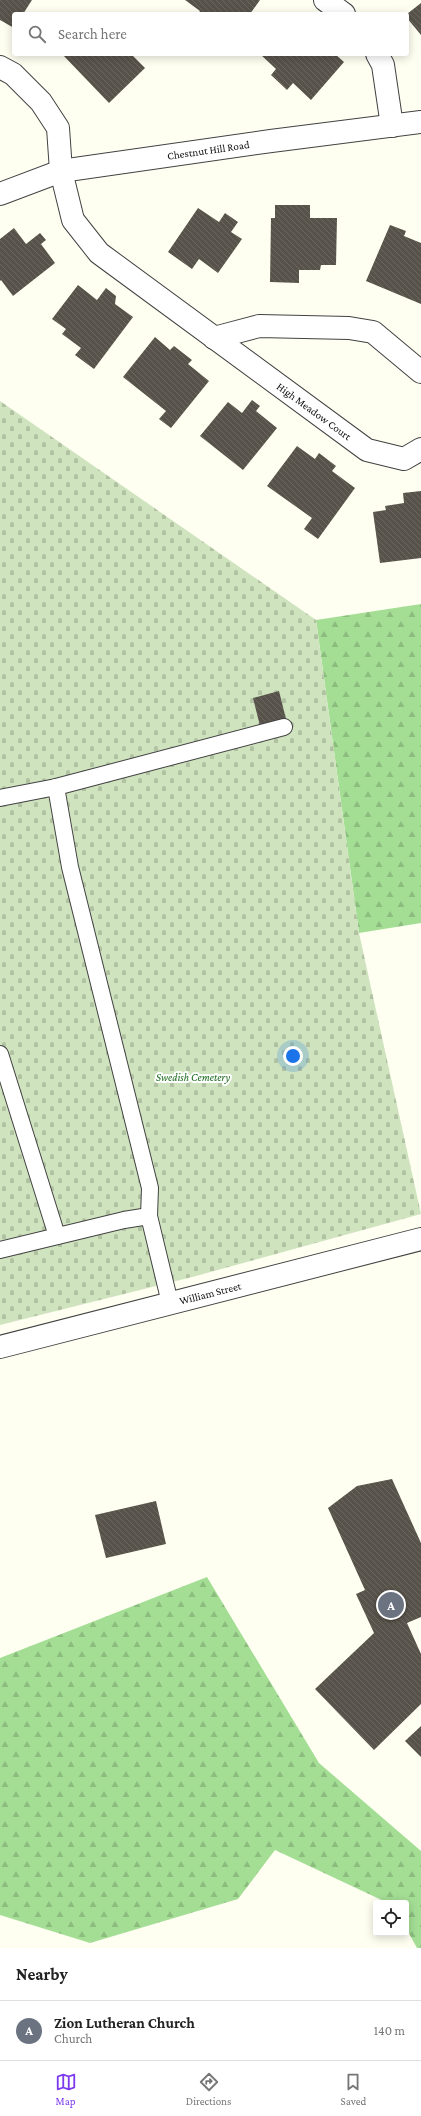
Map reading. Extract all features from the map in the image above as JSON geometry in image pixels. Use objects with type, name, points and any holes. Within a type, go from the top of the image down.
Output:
[{"type":"street","points":[[324,0],[341,12]]},
{"type":"street","points":[[378,56],[383,65],[392,126]]},
{"type":"street","name":"High Meadow Court","points":[[0,67],[13,74],[41,102],[58,128],[61,171],[73,220],[99,253],[367,450],[404,459],[421,449]]},
{"type":"street","name":"Chestnut Hill Road","points":[[0,194],[61,171],[271,141],[421,122]]},
{"type":"street","points":[[214,338],[259,326],[349,328],[373,332],[421,372]]},
{"type":"street","name":"William Street","points":[[0,1347],[421,1239]]},
{"type":"lane","points":[[0,798],[56,787],[284,727]]},
{"type":"lane","points":[[56,787],[70,867],[150,1188],[149,1216],[170,1303]]},
{"type":"lane","points":[[0,1054],[58,1236]]},
{"type":"lane","points":[[0,1250],[124,1220],[149,1216]]},
{"type":"green space","name":"Swedish Cemetery","points":[[0,401],[316,620],[359,933],[421,1214],[196,1276],[0,1325]]},
{"type":"green space","points":[[421,604],[421,923],[359,933],[316,620]]},
{"type":"green space","points":[[207,1577],[319,1763],[421,1851],[421,1948],[417,1948],[409,1933],[409,1900],[382,1900],[275,1850],[238,1899],[90,1943],[0,1915],[0,1658]]},
{"type":"building","points":[[0,0],[32,0],[24,12],[12,12],[12,27],[0,20]]},
{"type":"building","points":[[185,0],[260,0],[251,12],[199,12]]},
{"type":"building","points":[[421,3],[421,35],[409,20],[409,12]]},
{"type":"building","points":[[64,56],[133,56],[145,68],[109,103]]},
{"type":"building","points":[[262,56],[337,56],[344,62],[311,100],[293,83],[287,90],[271,75],[276,69]]},
{"type":"building","points":[[275,205],[310,205],[310,218],[337,218],[336,265],[321,265],[320,270],[299,270],[299,283],[270,282],[271,218],[275,218]]},
{"type":"building","points":[[198,208],[219,222],[225,213],[238,222],[231,232],[242,239],[218,273],[199,259],[192,269],[168,252]]},
{"type":"building","points":[[390,225],[406,231],[404,236],[421,243],[421,304],[366,281]]},
{"type":"building","points":[[14,228],[26,244],[40,233],[46,240],[41,244],[55,263],[13,296],[1,280],[0,281],[0,239]]},
{"type":"building","points":[[78,285],[97,300],[106,288],[116,296],[115,304],[133,317],[94,369],[75,355],[81,348],[62,334],[66,329],[52,319]]},
{"type":"building","points":[[155,337],[170,350],[174,346],[192,360],[188,364],[209,381],[171,428],[159,419],[166,411],[123,377]]},
{"type":"building","points":[[252,400],[260,406],[256,411],[277,428],[243,470],[200,436],[228,402],[242,413]]},
{"type":"building","points":[[297,446],[315,459],[319,453],[336,466],[332,471],[355,488],[318,539],[304,529],[312,518],[267,486]]},
{"type":"building","points":[[421,491],[421,558],[380,563],[373,512],[386,510],[385,506],[404,503],[403,493]]},
{"type":"building","points":[[279,691],[286,719],[260,726],[253,698]]},
{"type":"building","points":[[392,1479],[421,1543],[421,1617],[407,1623],[421,1654],[421,1704],[374,1750],[315,1689],[374,1633],[356,1594],[365,1590],[328,1508],[357,1486]]},
{"type":"building","points":[[156,1501],[166,1544],[106,1558],[95,1515]]},
{"type":"building","points":[[421,1726],[421,1757],[405,1741]]},
{"type":"place","name":"Zion Lutheran Church","points":[[391,1605]]}]
